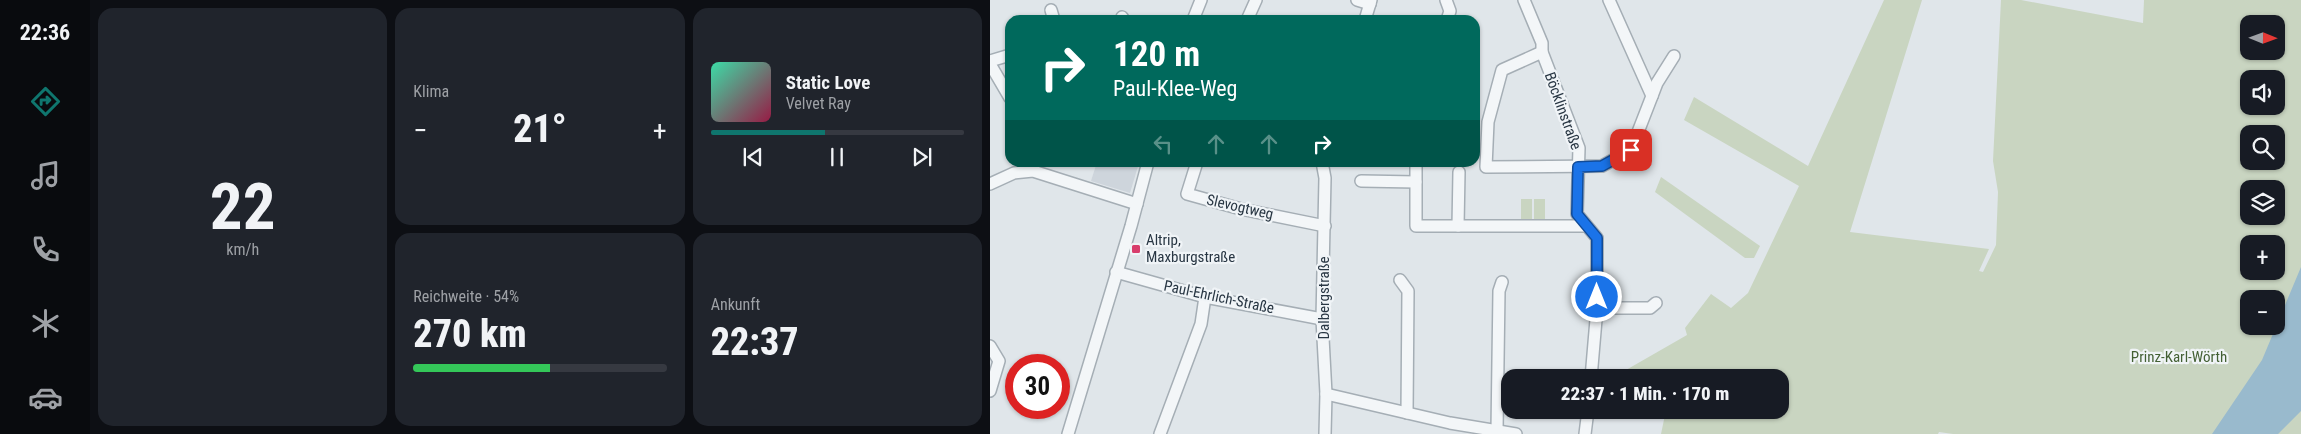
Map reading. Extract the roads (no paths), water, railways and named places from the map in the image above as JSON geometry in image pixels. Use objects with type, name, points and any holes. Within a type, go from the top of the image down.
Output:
[{"type":"street","points":[[1195,15],[1201,0]]},
{"type":"street","points":[[1249,15],[1256,0]]},
{"type":"street","points":[[1357,0],[1371,2],[1367,15]]},
{"type":"street","points":[[1446,0],[1450,11],[1449,15]]},
{"type":"street","name":"Böcklinstraße","points":[[1524,0],[1542,43],[1542,52],[1579,148],[1577,214],[1597,238],[1597,308],[1592,369]]},
{"type":"street","points":[[1609,0],[1652,96]]},
{"type":"street","points":[[1542,52],[1502,70],[1488,122],[1486,168],[1602,166],[1631,150],[1657,83],[1674,56]]},
{"type":"street","points":[[1005,57],[990,63],[1005,89]]},
{"type":"street","points":[[1068,434],[1147,167]]},
{"type":"street","name":"Slevogtweg","points":[[1195,167],[1187,194],[1242,210],[1325,226]]},
{"type":"street","name":"Dalbergstraße","points":[[1323,167],[1325,178],[1325,226],[1322,319],[1326,394],[1325,434]]},
{"type":"street","points":[[1416,167],[1416,226],[1586,226]]},
{"type":"street","points":[[990,184],[1014,173],[1033,171],[1137,204]]},
{"type":"street","points":[[1458,172],[1458,226]]},
{"type":"street","points":[[1361,181],[1416,182]]},
{"type":"street","name":"Paul-Ehrlich-Straße","points":[[1116,272],[1205,297],[1322,319]]},
{"type":"street","points":[[1400,280],[1408,291],[1407,413]]},
{"type":"street","points":[[1497,430],[1499,290],[1502,282]]},
{"type":"street","points":[[1160,434],[1201,324],[1205,297]]},
{"type":"street","points":[[1597,308],[1650,308],[1656,303]]},
{"type":"street","points":[[990,346],[999,361],[990,392]]},
{"type":"street","points":[[1326,394],[1407,413],[1516,434]]},
{"type":"street","points":[[1585,434],[1587,419]]},
{"type":"water","points":[[2301,267],[2301,411],[2278,434],[2212,434],[2262,360],[2272,335],[2285,335],[2285,305]]},
{"type":"place","name":"Altrip, Maxburgstraße","points":[[1136,249]]},
{"type":"park label","name":"Prinz-Karl-Wörth","points":[[2179,357]]}]
